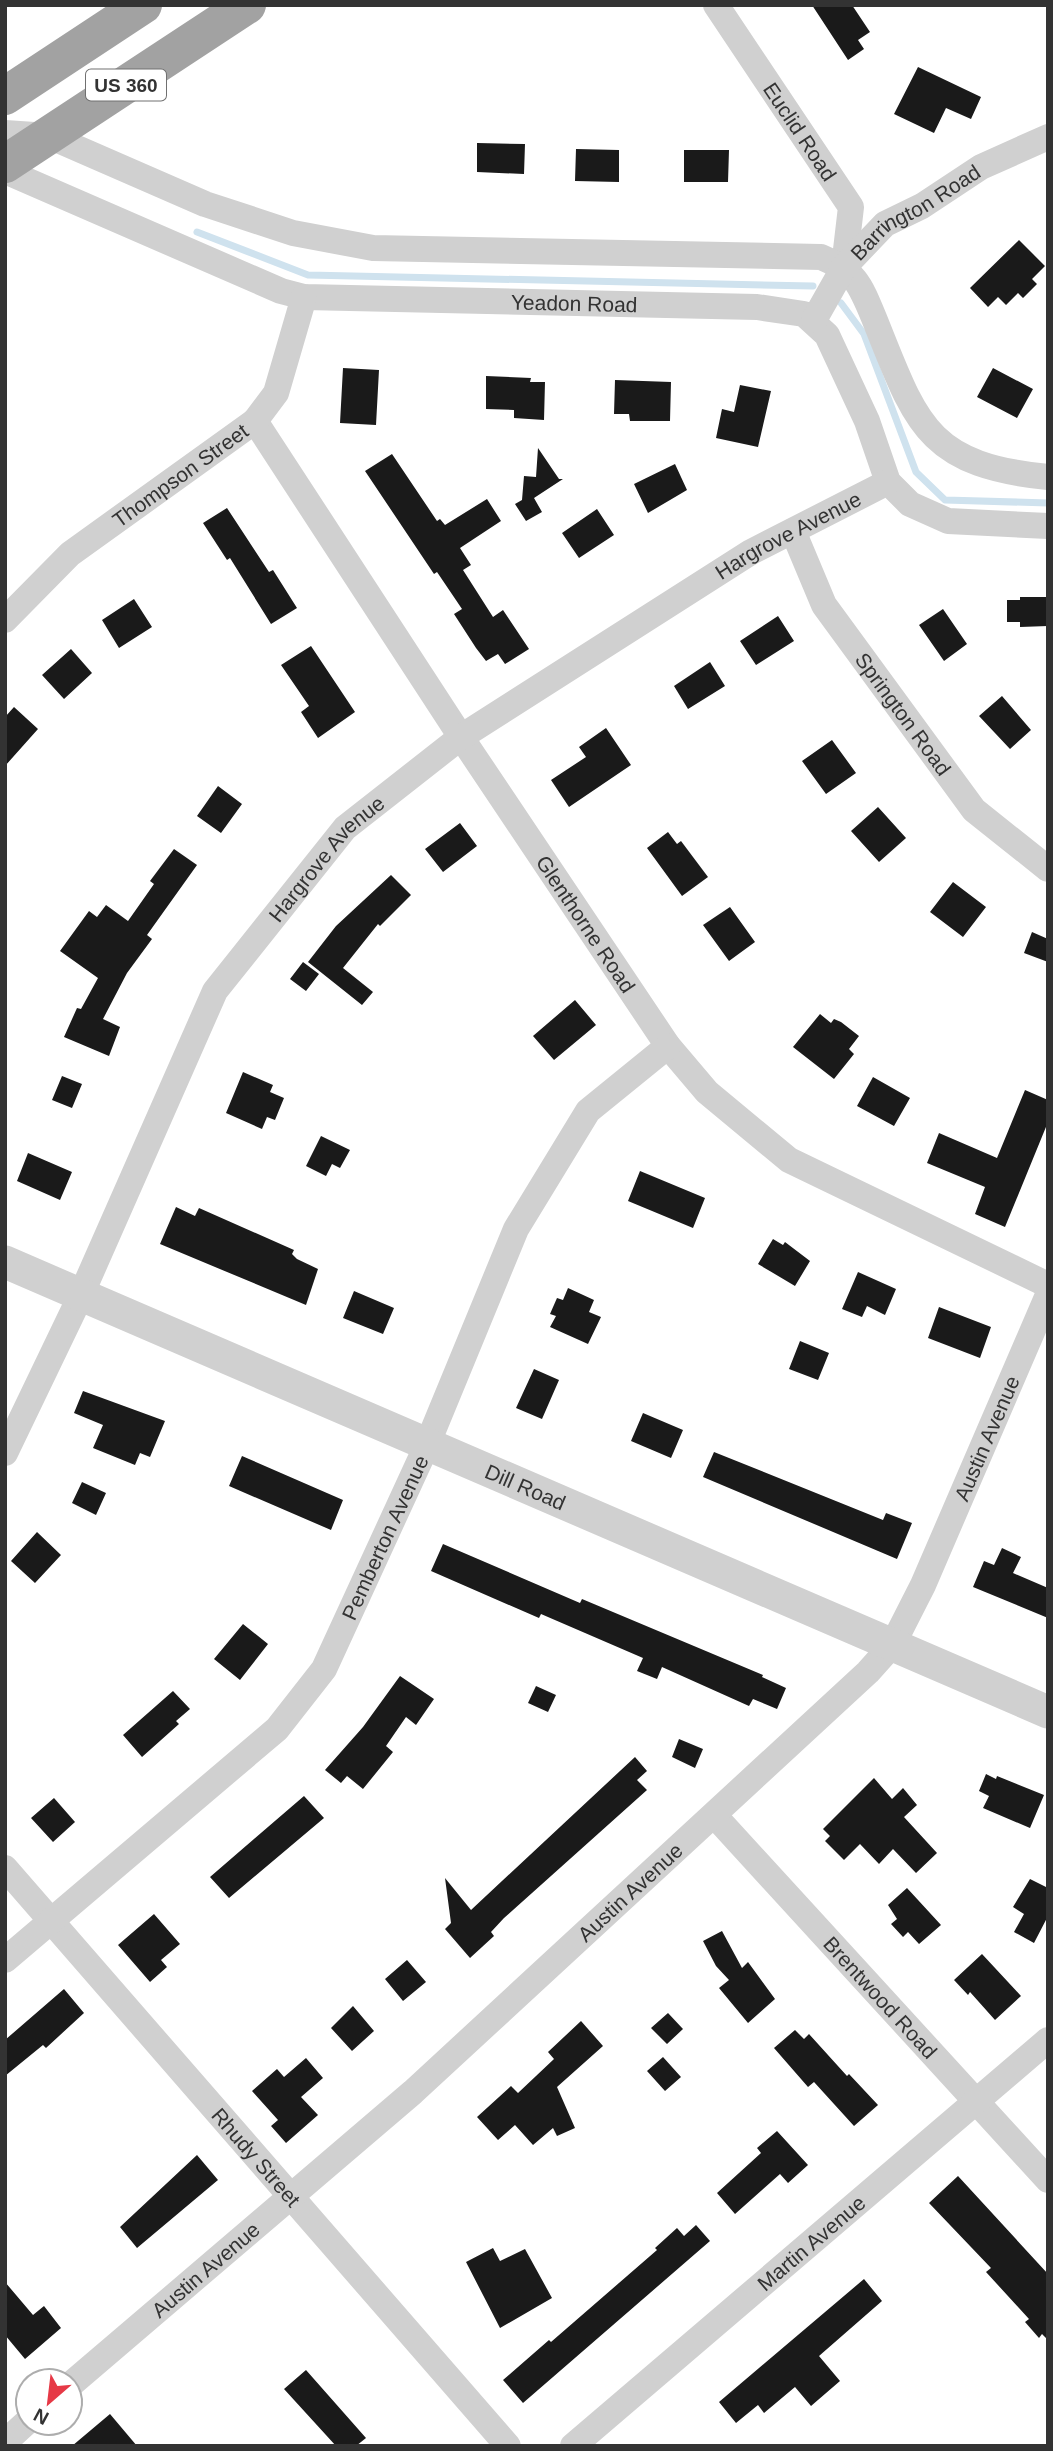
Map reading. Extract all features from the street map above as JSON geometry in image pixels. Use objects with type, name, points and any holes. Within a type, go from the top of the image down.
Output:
[{"type":"highway","name":"US 360","points":[[5,96],[143,5]]},
{"type":"highway","name":"US 360","points":[[5,164],[247,5]]},
{"type":"street","name":"Euclid Road","points":[[716,5],[852,207],[845,267]]},
{"type":"street","points":[[5,133],[49,136],[205,204],[293,233],[346,244],[373,248],[821,257],[845,267],[862,290],[915,413],[940,442],[974,463],[1003,472],[1048,477]]},
{"type":"street","name":"Barrington Road","points":[[814,320],[845,267],[885,224],[922,206],[981,167],[1048,137]]},
{"type":"street","name":"Yeadon Road","points":[[5,171],[281,291],[304,297],[757,307],[791,311],[814,320]]},
{"type":"street","name":"Thompson Street","points":[[5,620],[70,554],[255,421],[276,393],[304,297]]},
{"type":"street","points":[[814,320],[827,335],[840,360],[867,421],[888,482],[910,504],[948,521],[1048,526]]},
{"type":"street","name":"Glenthorne Road","points":[[255,421],[461,737],[668,1046],[707,1092],[789,1160],[1048,1285]]},
{"type":"street","name":"Hargrove Avenue","points":[[5,1453],[81,1295],[215,990],[345,828],[461,737],[751,552],[888,482]]},
{"type":"street","name":"Springton Road","points":[[793,531],[824,605],[974,810],[1048,869]]},
{"type":"street","name":"Pemberton Avenue","points":[[5,1960],[277,1729],[324,1669],[427,1445],[516,1229],[588,1111],[668,1046]]},
{"type":"street","name":"Dill Road","points":[[5,1262],[1048,1712]]},
{"type":"street","name":"Austin Avenue","points":[[84,2373],[413,2092],[868,1672],[893,1644],[929,1572],[1048,1295]]},
{"type":"street","name":"Brentwood Road","points":[[714,1815],[1048,2180]]},
{"type":"street","name":"Rhudy Street","points":[[5,1868],[508,2446]]},
{"type":"street","name":"Martin Avenue","points":[[573,2446],[1048,2040]]},
{"type":"building","points":[[812,5],[852,5],[870,32],[858,40],[864,49],[848,60]]},
{"type":"building","points":[[918,67],[981,97],[971,119],[946,108],[934,133],[894,114]]},
{"type":"building","points":[[477,143],[525,144],[524,174],[477,172]]},
{"type":"building","points":[[576,149],[619,150],[619,182],[575,181]]},
{"type":"building","points":[[684,150],[729,150],[728,182],[684,182]]},
{"type":"building","points":[[1019,240],[1045,266],[1032,279],[1037,284],[1023,298],[1018,293],[1006,305],[998,297],[988,307],[970,288]]},
{"type":"building","points":[[343,368],[379,370],[376,425],[340,423]]},
{"type":"building","points":[[993,368],[1033,389],[1017,418],[977,397]]},
{"type":"building","points":[[486,376],[531,378],[530,382],[545,382],[544,420],[514,418],[514,410],[486,409]]},
{"type":"building","points":[[615,380],[671,382],[670,421],[630,421],[629,414],[614,414]]},
{"type":"building","points":[[740,385],[771,391],[758,447],[716,438],[722,409],[734,412]]},
{"type":"building","points":[[538,448],[559,479],[563,479],[534,498],[542,512],[526,521],[515,504],[522,500],[524,476],[536,477]]},
{"type":"building","points":[[392,454],[437,521],[440,519],[445,525],[487,499],[501,521],[460,548],[471,565],[463,570],[493,617],[503,610],[529,649],[505,664],[498,654],[486,661],[476,648],[454,614],[462,609],[437,572],[434,574],[365,471]]},
{"type":"building","points":[[675,464],[687,490],[648,513],[634,484]]},
{"type":"building","points":[[227,508],[269,572],[273,570],[297,608],[271,624],[230,558],[227,560],[203,523]]},
{"type":"building","points":[[597,509],[614,535],[579,558],[562,533]]},
{"type":"building","points":[[1020,597],[1048,597],[1048,626],[1020,627],[1020,622],[1007,622],[1007,600],[1020,600]]},
{"type":"building","points":[[134,599],[152,627],[119,648],[102,620]]},
{"type":"building","points":[[943,609],[967,644],[944,661],[919,625]]},
{"type":"building","points":[[778,616],[794,641],[756,665],[740,641]]},
{"type":"building","points":[[311,646],[355,712],[318,738],[301,712],[309,706],[281,665]]},
{"type":"building","points":[[71,649],[92,673],[64,699],[42,675]]},
{"type":"building","points":[[710,662],[725,686],[688,709],[674,686]]},
{"type":"building","points":[[1002,696],[1031,730],[1010,749],[979,716]]},
{"type":"building","points":[[14,707],[38,729],[5,766],[5,717]]},
{"type":"building","points":[[606,728],[631,765],[569,807],[551,780],[586,757],[579,747]]},
{"type":"building","points":[[832,740],[856,773],[826,794],[802,761]]},
{"type":"building","points":[[218,786],[242,804],[221,833],[197,816]]},
{"type":"building","points":[[878,807],[906,838],[879,862],[851,831]]},
{"type":"building","points":[[460,823],[477,846],[443,872],[425,849]]},
{"type":"building","points":[[668,832],[677,844],[681,841],[708,877],[682,896],[647,848]]},
{"type":"building","points":[[174,849],[197,865],[147,935],[152,939],[127,973],[103,1019],[120,1027],[109,1056],[64,1037],[77,1008],[81,1009],[98,978],[60,951],[89,911],[97,917],[106,905],[128,921],[154,884],[150,881]]},
{"type":"building","points":[[391,875],[411,895],[380,926],[378,924],[343,968],[373,992],[362,1005],[308,962],[336,926]]},
{"type":"building","points":[[953,882],[986,907],[963,937],[930,912]]},
{"type":"building","points":[[730,907],[755,942],[729,961],[703,925]]},
{"type":"building","points":[[1032,932],[1048,939],[1048,962],[1024,953]]},
{"type":"building","points":[[303,962],[319,974],[306,991],[290,979]]},
{"type":"building","points":[[575,1000],[596,1025],[554,1060],[533,1036]]},
{"type":"building","points":[[820,1014],[831,1023],[834,1019],[841,1022],[859,1036],[849,1049],[854,1054],[834,1079],[793,1047]]},
{"type":"building","points":[[243,1072],[273,1085],[270,1092],[284,1098],[275,1120],[267,1117],[262,1129],[226,1113]]},
{"type":"building","points":[[62,1076],[82,1084],[72,1108],[52,1100]]},
{"type":"building","points":[[873,1077],[910,1098],[894,1126],[857,1106]]},
{"type":"building","points":[[1025,1090],[1048,1100],[1048,1122],[1005,1227],[975,1214],[985,1187],[927,1163],[939,1133],[997,1158]]},
{"type":"building","points":[[321,1136],[350,1150],[340,1168],[332,1164],[326,1176],[306,1166]]},
{"type":"building","points":[[28,1153],[72,1172],[60,1200],[17,1181]]},
{"type":"building","points":[[640,1171],[705,1198],[693,1228],[628,1201]]},
{"type":"building","points":[[176,1207],[195,1216],[199,1208],[294,1250],[292,1254],[297,1259],[318,1269],[306,1305],[160,1244]]},
{"type":"building","points":[[773,1239],[783,1245],[785,1242],[810,1261],[795,1286],[758,1264]]},
{"type":"building","points":[[858,1272],[896,1289],[885,1315],[867,1306],[862,1317],[842,1309]]},
{"type":"building","points":[[568,1288],[594,1300],[589,1312],[601,1317],[588,1344],[550,1327],[556,1316],[550,1314],[557,1298],[563,1300]]},
{"type":"building","points":[[354,1291],[394,1308],[383,1334],[343,1318]]},
{"type":"building","points":[[939,1307],[991,1327],[980,1358],[928,1338]]},
{"type":"building","points":[[800,1341],[829,1353],[818,1380],[789,1369]]},
{"type":"building","points":[[534,1369],[559,1380],[542,1419],[516,1408]]},
{"type":"building","points":[[83,1391],[165,1421],[150,1457],[140,1453],[135,1465],[93,1448],[103,1425],[74,1413]]},
{"type":"building","points":[[643,1413],[683,1430],[671,1458],[631,1441]]},
{"type":"building","points":[[714,1452],[883,1520],[886,1513],[912,1523],[897,1559],[703,1477]]},
{"type":"building","points":[[242,1456],[343,1500],[331,1530],[229,1486]]},
{"type":"building","points":[[82,1482],[106,1493],[96,1515],[72,1503]]},
{"type":"building","points":[[37,1532],[61,1555],[35,1583],[11,1561]]},
{"type":"building","points":[[443,1544],[580,1603],[582,1599],[763,1675],[762,1677],[786,1688],[777,1709],[753,1699],[749,1706],[662,1667],[657,1679],[637,1671],[643,1658],[541,1614],[539,1618],[431,1571]]},
{"type":"building","points":[[1002,1548],[1021,1557],[1013,1573],[1048,1588],[1048,1618],[973,1587],[984,1561],[994,1565]]},
{"type":"building","points":[[243,1624],[268,1644],[240,1680],[214,1659]]},
{"type":"building","points":[[400,1676],[434,1699],[416,1725],[406,1717],[386,1746],[393,1752],[363,1789],[347,1776],[341,1783],[325,1770],[363,1727]]},
{"type":"building","points":[[536,1686],[556,1695],[548,1712],[528,1703]]},
{"type":"building","points":[[173,1691],[190,1709],[176,1721],[179,1724],[142,1757],[123,1735]]},
{"type":"building","points":[[679,1739],[703,1749],[695,1768],[672,1757]]},
{"type":"building","points":[[635,1757],[647,1771],[637,1780],[647,1790],[504,1918],[491,1932],[494,1936],[470,1958],[445,1929],[451,1923],[445,1878],[471,1910]]},
{"type":"building","points":[[986,1774],[1044,1795],[1030,1828],[983,1808],[989,1796],[979,1791]]},
{"type":"building","points":[[874,1778],[892,1799],[903,1788],[917,1805],[904,1817],[937,1853],[916,1873],[893,1849],[879,1864],[860,1844],[844,1860],[825,1841],[830,1836],[823,1829]]},
{"type":"building","points":[[304,1796],[324,1818],[229,1898],[210,1877]]},
{"type":"building","points":[[54,1798],[75,1822],[53,1842],[31,1818]]},
{"type":"building","points":[[1030,1879],[1048,1888],[1048,1916],[1034,1943],[1014,1932],[1024,1914],[1013,1907]]},
{"type":"building","points":[[907,1888],[941,1925],[919,1944],[908,1932],[903,1937],[891,1924],[897,1919],[888,1905]]},
{"type":"building","points":[[154,1914],[180,1944],[161,1960],[167,1967],[150,1982],[118,1945]]},
{"type":"building","points":[[722,1931],[742,1968],[748,1962],[775,1999],[748,2023],[719,1988],[729,1980],[716,1966],[703,1941]]},
{"type":"building","points":[[982,1954],[1021,1996],[995,2020],[970,1992],[968,1995],[954,1980]]},
{"type":"building","points":[[407,1960],[426,1982],[403,2001],[385,1979]]},
{"type":"building","points":[[64,1989],[84,2013],[46,2048],[43,2045],[5,2076],[5,2040]]},
{"type":"building","points":[[353,2006],[374,2031],[352,2051],[331,2028]]},
{"type":"building","points":[[668,2013],[683,2029],[667,2044],[651,2028]]},
{"type":"building","points":[[581,2021],[603,2046],[557,2087],[575,2128],[557,2136],[553,2128],[533,2145],[515,2125],[498,2140],[477,2117],[511,2086],[518,2093],[554,2059],[548,2052]]},
{"type":"building","points":[[795,2030],[804,2039],[809,2034],[878,2105],[854,2126],[814,2082],[808,2087],[774,2048]]},
{"type":"building","points":[[663,2057],[681,2077],[665,2091],[647,2071]]},
{"type":"building","points":[[306,2058],[323,2078],[301,2097],[318,2115],[286,2143],[271,2126],[278,2120],[252,2091],[277,2069],[284,2077]]},
{"type":"building","points":[[777,2131],[808,2165],[788,2183],[780,2174],[735,2214],[717,2193],[761,2153],[757,2148]]},
{"type":"building","points":[[197,2155],[218,2180],[137,2248],[120,2227]]},
{"type":"building","points":[[958,2176],[1048,2274],[1048,2340],[1042,2334],[1039,2338],[1025,2322],[1029,2319],[986,2272],[991,2268],[929,2203]]},
{"type":"building","points":[[696,2225],[710,2241],[523,2403],[503,2380],[657,2250],[655,2248],[677,2228],[684,2236]]},
{"type":"building","points":[[493,2248],[500,2261],[525,2249],[552,2298],[500,2328],[466,2262]]},
{"type":"building","points":[[864,2279],[882,2301],[819,2356],[840,2381],[811,2406],[795,2387],[764,2413],[758,2405],[736,2423],[719,2402]]},
{"type":"building","points":[[5,2282],[33,2315],[44,2306],[61,2328],[25,2359],[5,2335]]},
{"type":"building","points":[[306,2370],[366,2438],[356,2446],[336,2446],[284,2389]]},
{"type":"building","points":[[110,2414],[137,2446],[72,2446]]},
{"type":"waterway","points":[[197,232],[308,275],[813,286]]},
{"type":"waterway","points":[[841,303],[864,334],[916,472],[945,500],[1048,503]]}]
